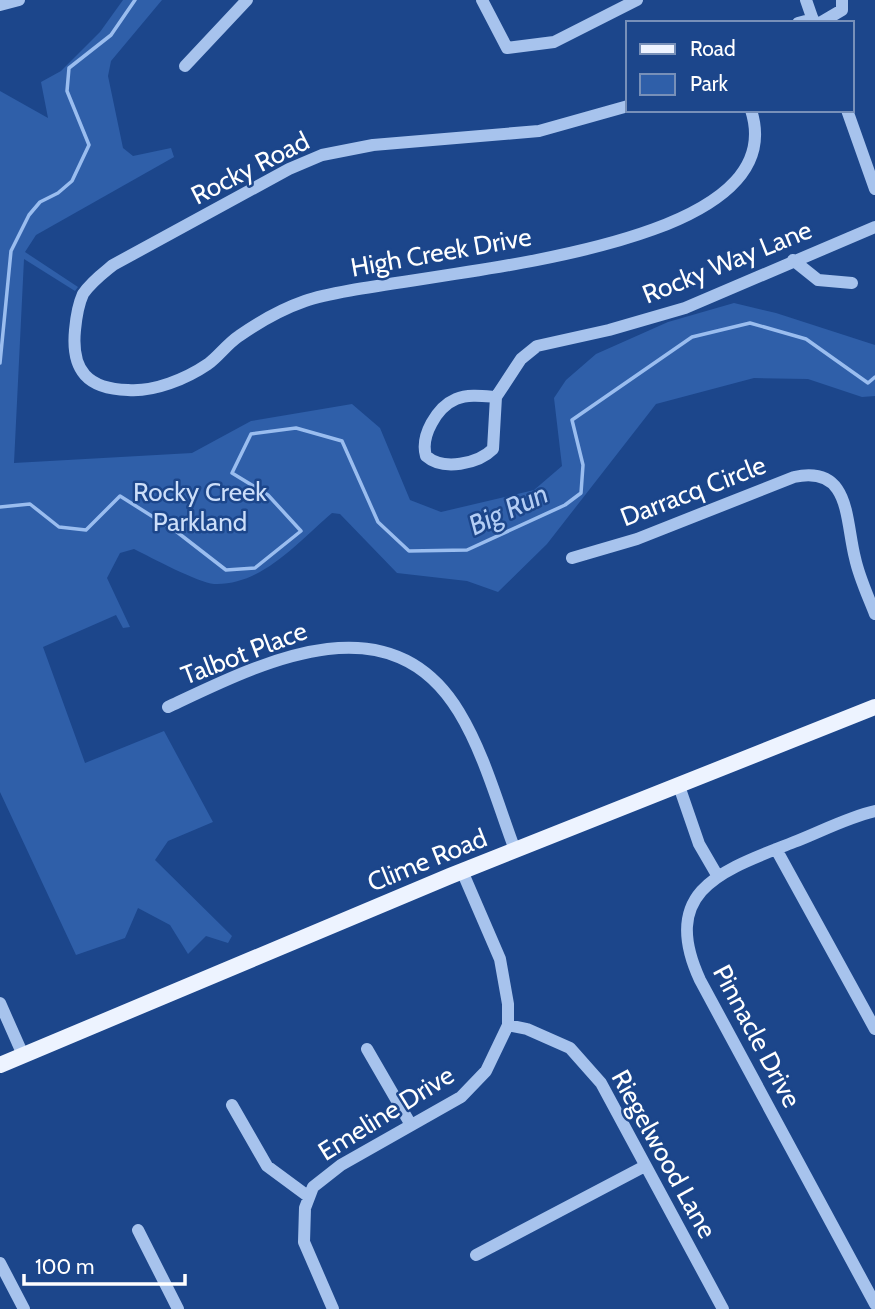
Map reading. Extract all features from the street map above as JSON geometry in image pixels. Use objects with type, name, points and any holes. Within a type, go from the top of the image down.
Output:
[{"type":"main road","name":"Clime Road","points":[[0,1065],[462,871],[875,707]]},
{"type":"street","points":[[185,66],[247,0]]},
{"type":"street","points":[[482,0],[507,48],[554,42],[637,0]]},
{"type":"street","points":[[806,0],[816,21],[842,10],[842,0]]},
{"type":"street","points":[[0,5],[18,1]]},
{"type":"street","name":"Rocky Road","points":[[88,378],[76,362],[74,342],[82,296],[95,278],[289,169],[322,155],[360,147],[539,131],[626,107]]},
{"type":"street","name":"High Creek Drive","points":[[88,378],[100,386],[113,389],[149,388],[194,372],[248,330],[305,301],[585,250],[667,225],[721,197],[742,176],[754,148],[755,132],[751,112]]},
{"type":"street","points":[[848,112],[875,189]]},
{"type":"street","name":"Rocky Way Lane","points":[[496,397],[521,359],[537,346],[609,330],[685,308],[875,227]]},
{"type":"street","points":[[793,260],[818,280],[852,283]]},
{"type":"street","points":[[472,396],[496,397],[496,435],[493,449],[484,458],[443,465],[434,463],[426,456],[423,446],[425,436],[442,410],[455,399],[472,396]]},
{"type":"street","name":"Darracq Circle","points":[[572,558],[637,539],[794,477],[813,474],[831,481],[843,500],[855,559],[875,614]]},
{"type":"street","name":"Talbot Place","points":[[168,708],[308,650],[349,646],[373,648],[396,657],[433,680],[458,710],[515,850]]},
{"type":"street","points":[[679,786],[699,844],[717,875],[869,813]]},
{"type":"street","points":[[776,849],[875,1029]]},
{"type":"street","name":"Emeline Drive","points":[[309,1197],[313,1187],[329,1173],[448,1105],[473,1086],[492,1059],[508,1025],[508,1004],[500,959],[462,871]]},
{"type":"street","name":"Pinnacle Drive","points":[[717,875],[695,900],[689,916],[687,945],[690,957],[875,1304]]},
{"type":"street","points":[[0,1003],[23,1055]]},
{"type":"street","name":"Riegelwood Lane","points":[[508,1025],[527,1029],[570,1048],[601,1083],[723,1309]]},
{"type":"street","points":[[367,1049],[411,1125]]},
{"type":"street","points":[[232,1105],[267,1166],[309,1197],[303,1219],[304,1242],[312,1268],[334,1309]]},
{"type":"street","points":[[476,1255],[645,1167]]},
{"type":"street","points":[[138,1230],[178,1309]]},
{"type":"street","points":[[0,1263],[24,1309]]},
{"type":"green space","name":"Rocky Creek Parkland","points":[[123,0],[162,0],[111,61],[108,76],[123,148],[133,156],[171,148],[174,157],[36,235],[25,252],[78,287],[75,291],[24,259],[14,463],[192,453],[251,421],[352,404],[380,428],[410,500],[441,512],[534,490],[562,466],[554,398],[566,380],[596,354],[668,322],[734,303],[776,313],[875,345],[875,396],[862,397],[808,379],[754,378],[656,404],[547,544],[498,592],[467,581],[397,573],[340,514],[332,513],[279,560],[248,578],[231,583],[207,583],[134,549],[120,553],[107,578],[130,627],[123,628],[116,615],[43,647],[85,763],[164,731],[213,822],[168,841],[155,860],[232,936],[228,943],[206,936],[188,954],[170,925],[138,908],[125,938],[76,955],[0,792],[0,91],[48,118],[41,82],[61,71],[100,32]]},
{"type":"waterway","points":[[0,363],[11,251],[29,215],[40,202],[58,193],[72,181],[89,145],[67,91],[69,68],[111,35],[135,0]]},
{"type":"waterway","name":"Big Run","points":[[0,507],[30,504],[59,527],[86,530],[120,496],[177,532],[226,570],[255,568],[301,531],[268,495],[232,473],[251,434],[296,428],[342,441],[378,522],[409,551],[467,550],[565,505],[581,493],[583,465],[572,420],[692,337],[750,323],[806,339],[868,383],[875,377]]}]
